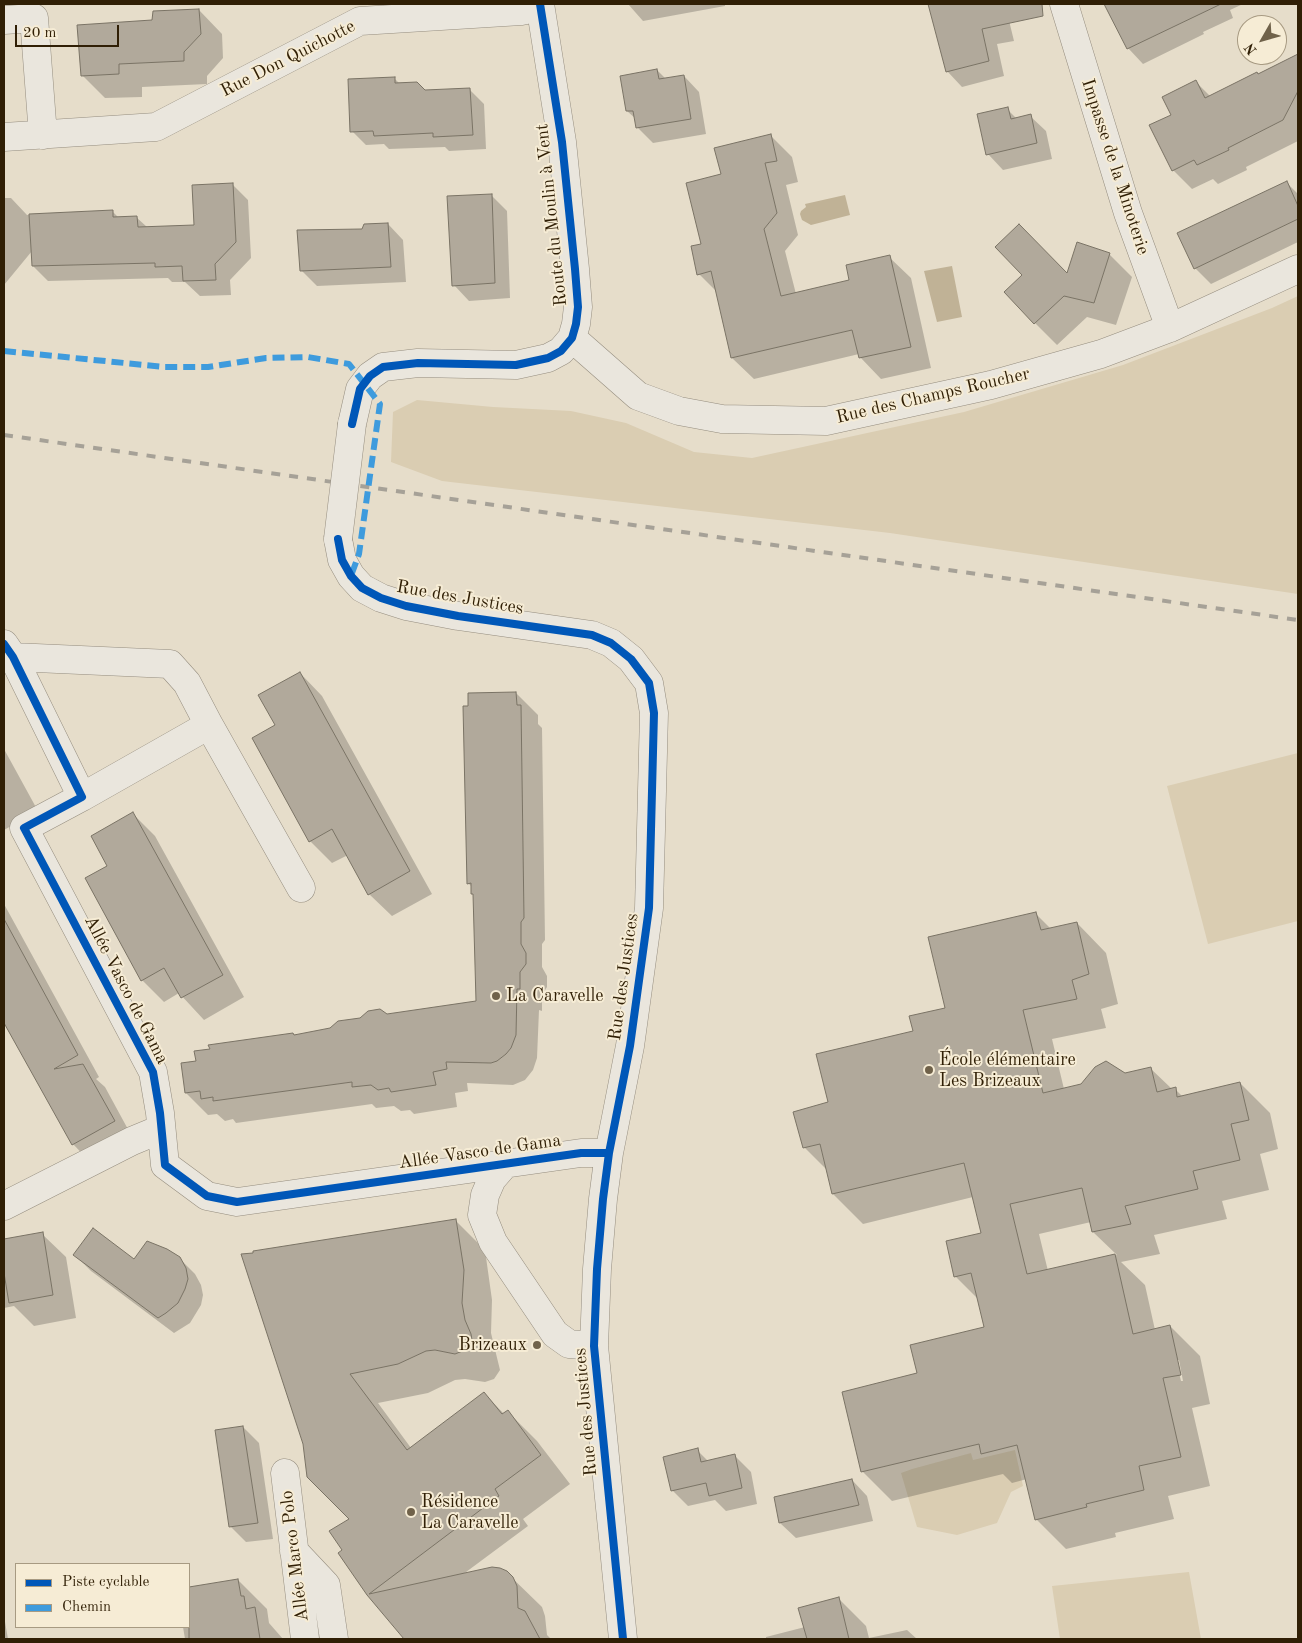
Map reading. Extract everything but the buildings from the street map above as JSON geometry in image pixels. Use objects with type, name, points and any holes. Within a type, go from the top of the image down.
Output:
[{"type":"street","name":"Impasse de la Minoterie","points":[[1064,4],[1128,213],[1170,328]]},
{"type":"street","name":"Rue Don Quichotte","points":[[4,138],[156,127],[360,21],[521,11],[540,6]]},
{"type":"street","name":"Route du Moulin à Vent","points":[[540,6],[562,142],[575,269],[578,307],[572,338]]},
{"type":"street","points":[[4,20],[34,18],[43,136]]},
{"type":"street","name":"Rue des Champs Roucher","points":[[572,338],[638,396],[679,411],[722,419],[826,421],[991,385],[1101,354],[1170,328],[1298,270]]},
{"type":"street","name":"Rue des Justices","points":[[572,338],[562,351],[548,358],[516,365],[418,364],[383,367],[370,376],[360,389],[352,424],[338,539],[342,560],[351,576],[362,588],[381,598],[406,606],[458,616],[592,635],[611,643],[631,659],[649,683],[654,713],[649,908],[630,1046],[609,1153],[603,1199],[597,1269],[594,1346],[623,1639]]},
{"type":"street","points":[[8,651],[82,797],[209,725]]},
{"type":"street","points":[[8,651],[170,664],[187,683],[301,888]]},
{"type":"street","name":"Allée Vasco de Gama","points":[[82,797],[24,828],[153,1072],[165,1165],[207,1196],[237,1202],[581,1152],[609,1153]]},
{"type":"street","points":[[4,1206],[161,1128]]},
{"type":"street","points":[[505,1164],[492,1179],[485,1195],[482,1215],[492,1242],[556,1334],[569,1344],[594,1346]]},
{"type":"street","name":"Allée Marco Polo","points":[[285,1473],[305,1639]]},
{"type":"street","points":[[294,1551],[326,1585],[334,1639]]},
{"type":"shaded area","points":[[845,195],[850,215],[811,225],[802,220],[800,214],[806,207],[805,204]]},
{"type":"shaded area","points":[[952,266],[962,317],[937,322],[924,271]]},
{"type":"shaded area","points":[[1298,296],[1298,594],[890,533],[442,481],[391,462],[393,412],[417,400],[493,407],[571,411],[626,423],[694,452],[752,458],[964,412],[1123,365],[1272,308]]},
{"type":"shaded area","points":[[1298,753],[1298,921],[1208,944],[1167,786]]},
{"type":"shaded area","points":[[1015,1450],[1023,1486],[1011,1492],[997,1523],[957,1535],[917,1527],[901,1473],[971,1453],[973,1460]]},
{"type":"shaded area","points":[[1189,1572],[1201,1639],[1060,1639],[1052,1586]]},
{"type":"railway","points":[[4,435],[1298,620]]},
{"type":"marked path","points":[[4,351],[165,367],[208,367],[266,358],[308,357],[349,364],[380,404],[359,554],[351,576]]},
{"type":"cycle path","points":[[352,424],[360,389],[370,376],[383,367],[418,363],[516,365],[548,358],[561,351],[572,338],[578,307],[575,269],[562,142],[540,4]]},
{"type":"cycle path","points":[[338,539],[342,560],[351,576],[362,588],[381,598],[406,606],[458,616],[592,635],[611,643],[631,659],[649,683],[654,713],[649,908],[630,1046],[609,1153],[603,1199],[597,1269],[594,1346],[623,1639]]},
{"type":"cycle path","points":[[4,644],[13,657],[82,797],[24,828],[153,1072],[160,1113],[165,1165],[207,1196],[237,1202],[581,1153],[609,1153]]},
{"type":"place","name":"La Caravelle","points":[[496,996]]},
{"type":"place","name":"École élémentaire Les Brizeaux","points":[[929,1070]]},
{"type":"place","name":"Brizeaux","points":[[537,1345]]},
{"type":"place","name":"Résidence La Caravelle","points":[[411,1512]]}]
